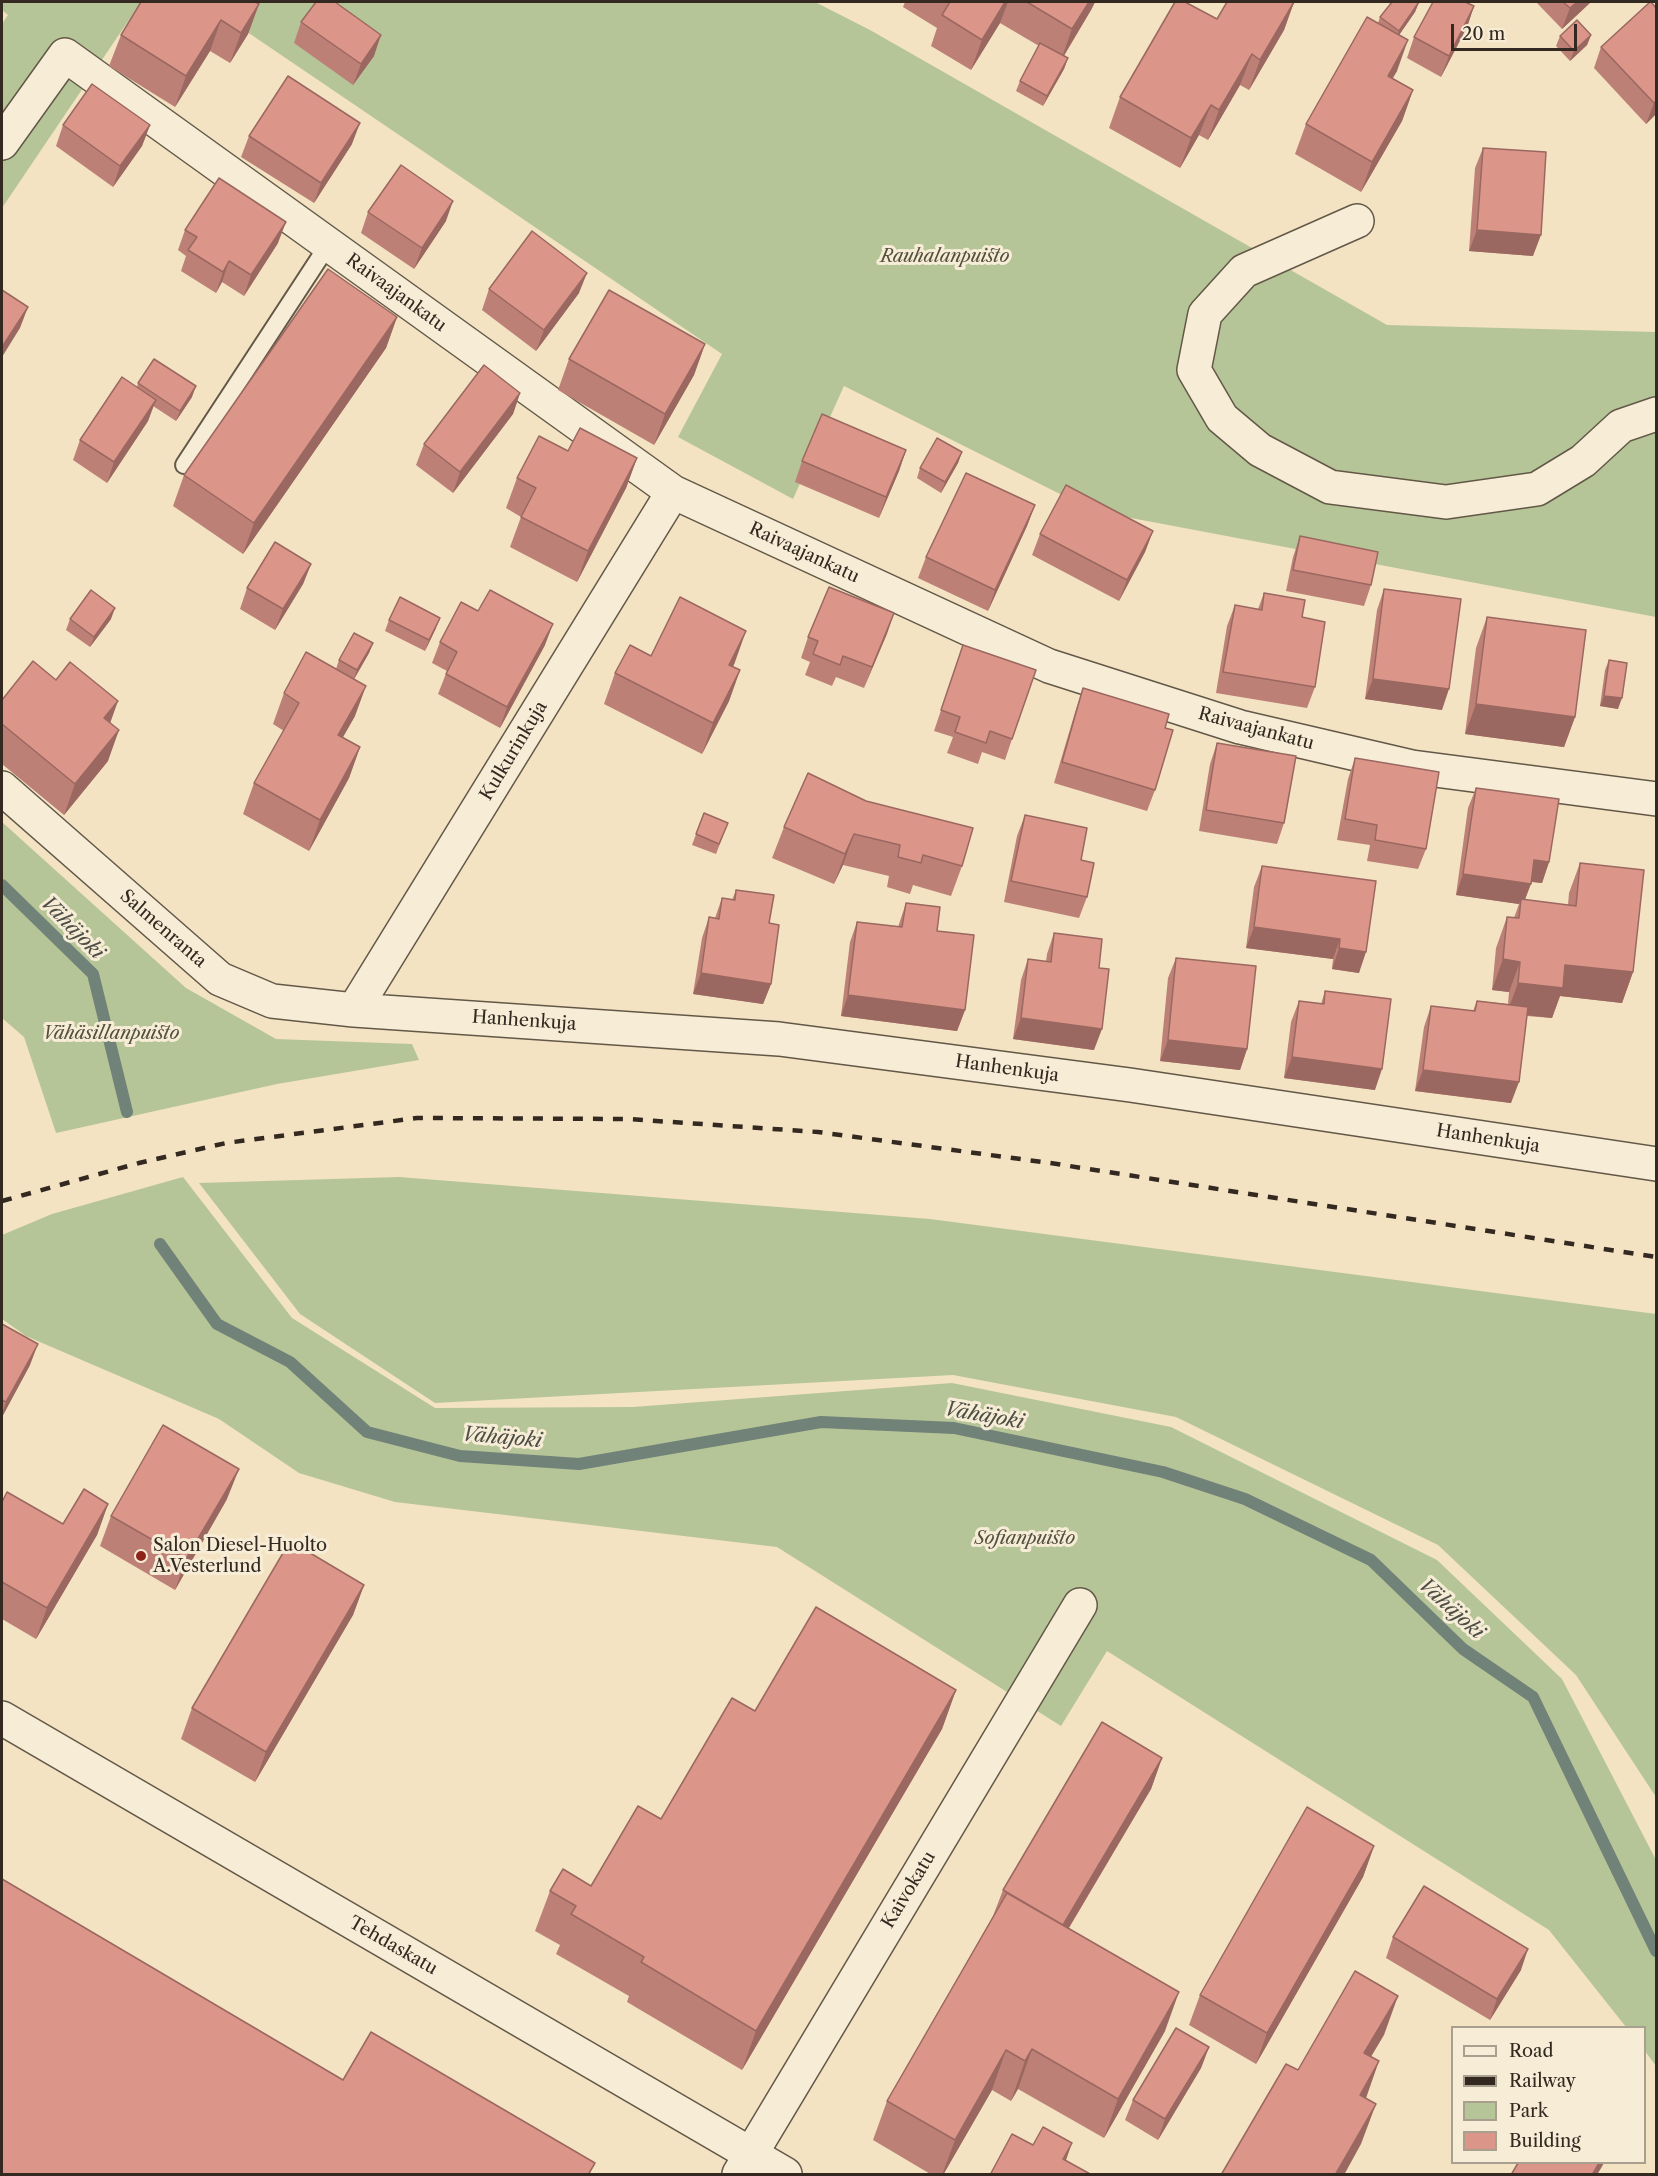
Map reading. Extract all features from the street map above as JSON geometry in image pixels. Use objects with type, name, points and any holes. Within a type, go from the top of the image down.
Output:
[{"type":"street","name":"Raivaajankatu","points":[[2,143],[65,55],[673,492],[1049,666],[1240,727],[1412,767],[1656,799]]},
{"type":"street","points":[[1357,221],[1244,271],[1205,314],[1194,370],[1222,418],[1260,450],[1330,487],[1446,502],[1537,489],[1583,461],[1621,426],[1656,414]]},
{"type":"street","name":"Kulkurinkuja","points":[[354,1010],[673,492]]},
{"type":"street","name":"Salmenranta","points":[[2,788],[220,979],[272,1001],[354,1010]]},
{"type":"street","name":"Hanhenkuja","points":[[354,1010],[779,1039],[1130,1085],[1656,1164]]},
{"type":"street","name":"Kaivokatu","points":[[745,2165],[1080,1605]]},
{"type":"street","name":"Tehdaskatu","points":[[2,1718],[745,2165],[784,2175]]},
{"type":"lane","points":[[184,465],[328,245]]},
{"type":"green space","points":[[2,2],[141,2],[2,208],[2,24],[8,15],[2,10]]},
{"type":"green space","name":"Rauhalanpuisto","points":[[203,2],[815,2],[870,30],[1387,325],[1656,332],[1656,617],[1094,511],[844,386],[793,499],[678,437],[722,354]]},
{"type":"green space","name":"Vähäsillanpuisto","points":[[2,822],[186,988],[276,1039],[412,1044],[419,1060],[277,1084],[56,1133],[24,1037],[2,1018]]},
{"type":"green space","name":"Sofianpuisto","points":[[183,1177],[292,1318],[435,1408],[633,1407],[952,1383],[1171,1427],[1437,1560],[1562,1679],[1656,1860],[1656,2066],[1646,2052],[1646,2026],[1625,2026],[1549,1930],[1107,1651],[1061,1726],[777,1547],[395,1502],[299,1473],[219,1419],[26,1336],[2,1319],[2,1235],[52,1214]]},
{"type":"green space","points":[[399,1177],[930,1219],[1656,1314],[1656,1797],[1576,1675],[1438,1545],[1176,1417],[953,1375],[435,1403],[300,1314],[199,1183]]},
{"type":"building","points":[[141,2],[255,2],[259,4],[241,33],[221,20],[186,76],[121,35]]},
{"type":"building","points":[[316,2],[335,2],[381,35],[361,64],[301,22]]},
{"type":"building","points":[[950,2],[1005,2],[982,40],[942,15]]},
{"type":"building","points":[[1027,2],[1089,2],[1072,29]]},
{"type":"building","points":[[1175,2],[1185,2],[1217,19],[1227,2],[1294,2],[1260,60],[1252,54],[1219,110],[1211,105],[1191,138],[1120,97]]},
{"type":"building","points":[[1392,2],[1419,2],[1399,31],[1380,17]]},
{"type":"building","points":[[1433,2],[1465,2],[1474,6],[1449,56],[1414,37]]},
{"type":"building","points":[[1563,2],[1577,2],[1570,8]]},
{"type":"building","points":[[1650,2],[1656,8],[1656,101],[1654,103],[1601,47]]},
{"type":"building","points":[[1367,17],[1408,40],[1388,76],[1413,90],[1372,162],[1306,124]]},
{"type":"building","points":[[1577,20],[1591,35],[1574,51],[1560,36]]},
{"type":"building","points":[[1040,43],[1068,58],[1047,96],[1020,81]]},
{"type":"building","points":[[288,76],[360,123],[321,183],[249,136]]},
{"type":"building","points":[[92,84],[150,125],[120,166],[63,125]]},
{"type":"building","points":[[1483,148],[1546,152],[1541,235],[1477,230]]},
{"type":"building","points":[[401,165],[453,201],[422,248],[368,212]]},
{"type":"building","points":[[219,178],[286,222],[251,275],[229,261],[223,272],[188,250],[197,237],[185,230]]},
{"type":"building","points":[[532,231],[587,273],[544,330],[489,289]]},
{"type":"building","points":[[328,269],[397,317],[254,523],[184,475]]},
{"type":"building","points":[[2,290],[28,307],[2,347]]},
{"type":"building","points":[[609,290],[705,344],[665,414],[569,359]]},
{"type":"building","points":[[154,359],[196,386],[180,411],[138,383]]},
{"type":"building","points":[[484,365],[520,393],[460,472],[424,444]]},
{"type":"building","points":[[122,377],[156,400],[114,462],[80,440]]},
{"type":"building","points":[[822,414],[906,450],[886,497],[802,461]]},
{"type":"building","points":[[580,428],[637,458],[588,551],[521,517],[536,488],[517,478],[539,436],[568,451]]},
{"type":"building","points":[[937,438],[962,452],[945,482],[920,468]]},
{"type":"building","points":[[966,473],[1035,505],[995,590],[926,557]]},
{"type":"building","points":[[1066,485],[1153,531],[1127,580],[1040,534]]},
{"type":"building","points":[[1300,536],[1378,552],[1371,585],[1293,570]]},
{"type":"building","points":[[275,542],[311,564],[283,609],[247,588]]},
{"type":"building","points":[[829,587],[894,613],[872,667],[843,656],[840,665],[813,654],[818,641],[808,637]]},
{"type":"building","points":[[1384,589],[1461,599],[1449,689],[1373,679]]},
{"type":"building","points":[[91,590],[115,608],[94,637],[70,619]]},
{"type":"building","points":[[490,590],[553,624],[507,707],[446,674],[457,652],[440,642],[461,602],[478,611]]},
{"type":"building","points":[[1264,593],[1305,600],[1302,617],[1325,622],[1315,687],[1223,672],[1235,605],[1262,610]]},
{"type":"building","points":[[400,597],[440,618],[429,640],[389,620]]},
{"type":"building","points":[[680,597],[746,631],[729,665],[740,670],[713,723],[615,673],[630,645],[651,656]]},
{"type":"building","points":[[1487,617],[1586,630],[1575,717],[1476,704]]},
{"type":"building","points":[[354,633],[373,643],[357,670],[339,660]]},
{"type":"building","points":[[963,645],[1036,670],[1012,739],[990,731],[986,743],[955,732],[960,717],[941,710]]},
{"type":"building","points":[[306,652],[366,686],[338,735],[360,747],[320,820],[254,783],[299,703],[284,693]]},
{"type":"building","points":[[1609,660],[1627,663],[1622,698],[1604,696]]},
{"type":"building","points":[[33,661],[56,680],[70,662],[118,701],[104,718],[119,730],[75,784],[2,724],[2,700]]},
{"type":"building","points":[[1083,688],[1169,714],[1165,728],[1173,730],[1155,790],[1062,762]]},
{"type":"building","points":[[1217,743],[1296,756],[1284,823],[1206,810]]},
{"type":"building","points":[[1355,758],[1439,772],[1426,849],[1375,840],[1377,825],[1345,819]]},
{"type":"building","points":[[808,773],[866,801],[973,828],[962,866],[923,855],[921,863],[898,857],[900,845],[854,834],[845,854],[784,827]]},
{"type":"building","points":[[1476,788],[1559,799],[1549,862],[1534,860],[1531,884],[1463,874]]},
{"type":"building","points":[[704,813],[728,823],[719,844],[696,834]]},
{"type":"building","points":[[1025,815],[1087,828],[1081,860],[1094,863],[1087,897],[1011,881]]},
{"type":"building","points":[[1580,863],[1644,870],[1633,972],[1565,965],[1563,988],[1518,983],[1520,962],[1503,959],[1507,917],[1519,918],[1521,899],[1576,906]]},
{"type":"building","points":[[1262,866],[1376,881],[1366,952],[1339,948],[1340,939],[1254,927]]},
{"type":"building","points":[[736,890],[774,895],[769,923],[779,925],[771,984],[701,973],[709,917],[719,919],[722,898],[735,900]]},
{"type":"building","points":[[906,903],[940,907],[937,931],[974,935],[965,1010],[848,995],[857,922],[902,927]]},
{"type":"building","points":[[1054,933],[1102,939],[1099,968],[1109,969],[1102,1029],[1021,1018],[1028,959],[1051,962]]},
{"type":"building","points":[[1176,958],[1256,966],[1247,1049],[1168,1040]]},
{"type":"building","points":[[1325,991],[1391,999],[1382,1069],[1292,1057],[1299,1001],[1324,1004]]},
{"type":"building","points":[[1477,1001],[1528,1007],[1519,1082],[1423,1070],[1431,1006],[1475,1011]]},
{"type":"building","points":[[2,1324],[38,1344],[6,1402],[2,1400]]},
{"type":"building","points":[[163,1425],[239,1469],[186,1559],[111,1516]]},
{"type":"building","points":[[84,1489],[108,1504],[47,1608],[2,1582],[2,1502],[7,1492],[63,1524]]},
{"type":"building","points":[[290,1541],[364,1585],[266,1752],[192,1708]]},
{"type":"building","points":[[816,1607],[956,1690],[756,2031],[641,1962],[644,1957],[571,1914],[576,1906],[550,1891],[563,1869],[591,1886],[638,1806],[661,1819],[732,1698],[755,1711]]},
{"type":"building","points":[[1102,1722],[1162,1758],[1063,1925],[1003,1890]]},
{"type":"building","points":[[1307,1807],[1374,1846],[1267,2033],[1200,1995]]},
{"type":"building","points":[[2,1879],[343,2080],[371,2032],[595,2163],[588,2175],[2,2175]]},
{"type":"building","points":[[1424,1886],[1528,1949],[1497,1999],[1393,1937]]},
{"type":"building","points":[[1007,1893],[1179,1992],[1118,2099],[1032,2049],[1025,2061],[1006,2050],[955,2140],[887,2101]]},
{"type":"building","points":[[1355,1971],[1398,1996],[1364,2053],[1379,2061],[1360,2095],[1376,2104],[1335,2175],[1221,2175],[1286,2064],[1298,2070]]},
{"type":"building","points":[[1176,2028],[1209,2047],[1165,2119],[1133,2100]]},
{"type":"building","points":[[1043,2127],[1072,2143],[1063,2159],[1092,2175],[990,2175],[1012,2134],[1033,2145]]},
{"type":"building","points":[[1517,2164],[1598,2164],[1592,2175],[1511,2175]]},
{"type":"waterway","name":"Vähäjoki","points":[[2,885],[93,974],[127,1112]]},
{"type":"waterway","name":"Vähäjoki","points":[[160,1244],[217,1324],[290,1362],[367,1432],[460,1456],[579,1464],[821,1422],[954,1428],[1163,1472],[1245,1499],[1371,1560],[1463,1649],[1533,1697],[1656,1951]]},
{"type":"railway","points":[[2,1201],[139,1163],[226,1143],[417,1118],[628,1119],[818,1132],[1050,1163],[1656,1257]]},
{"type":"place","name":"Salon Diesel-Huolto A.Vesterlund","points":[[141,1556]]}]
